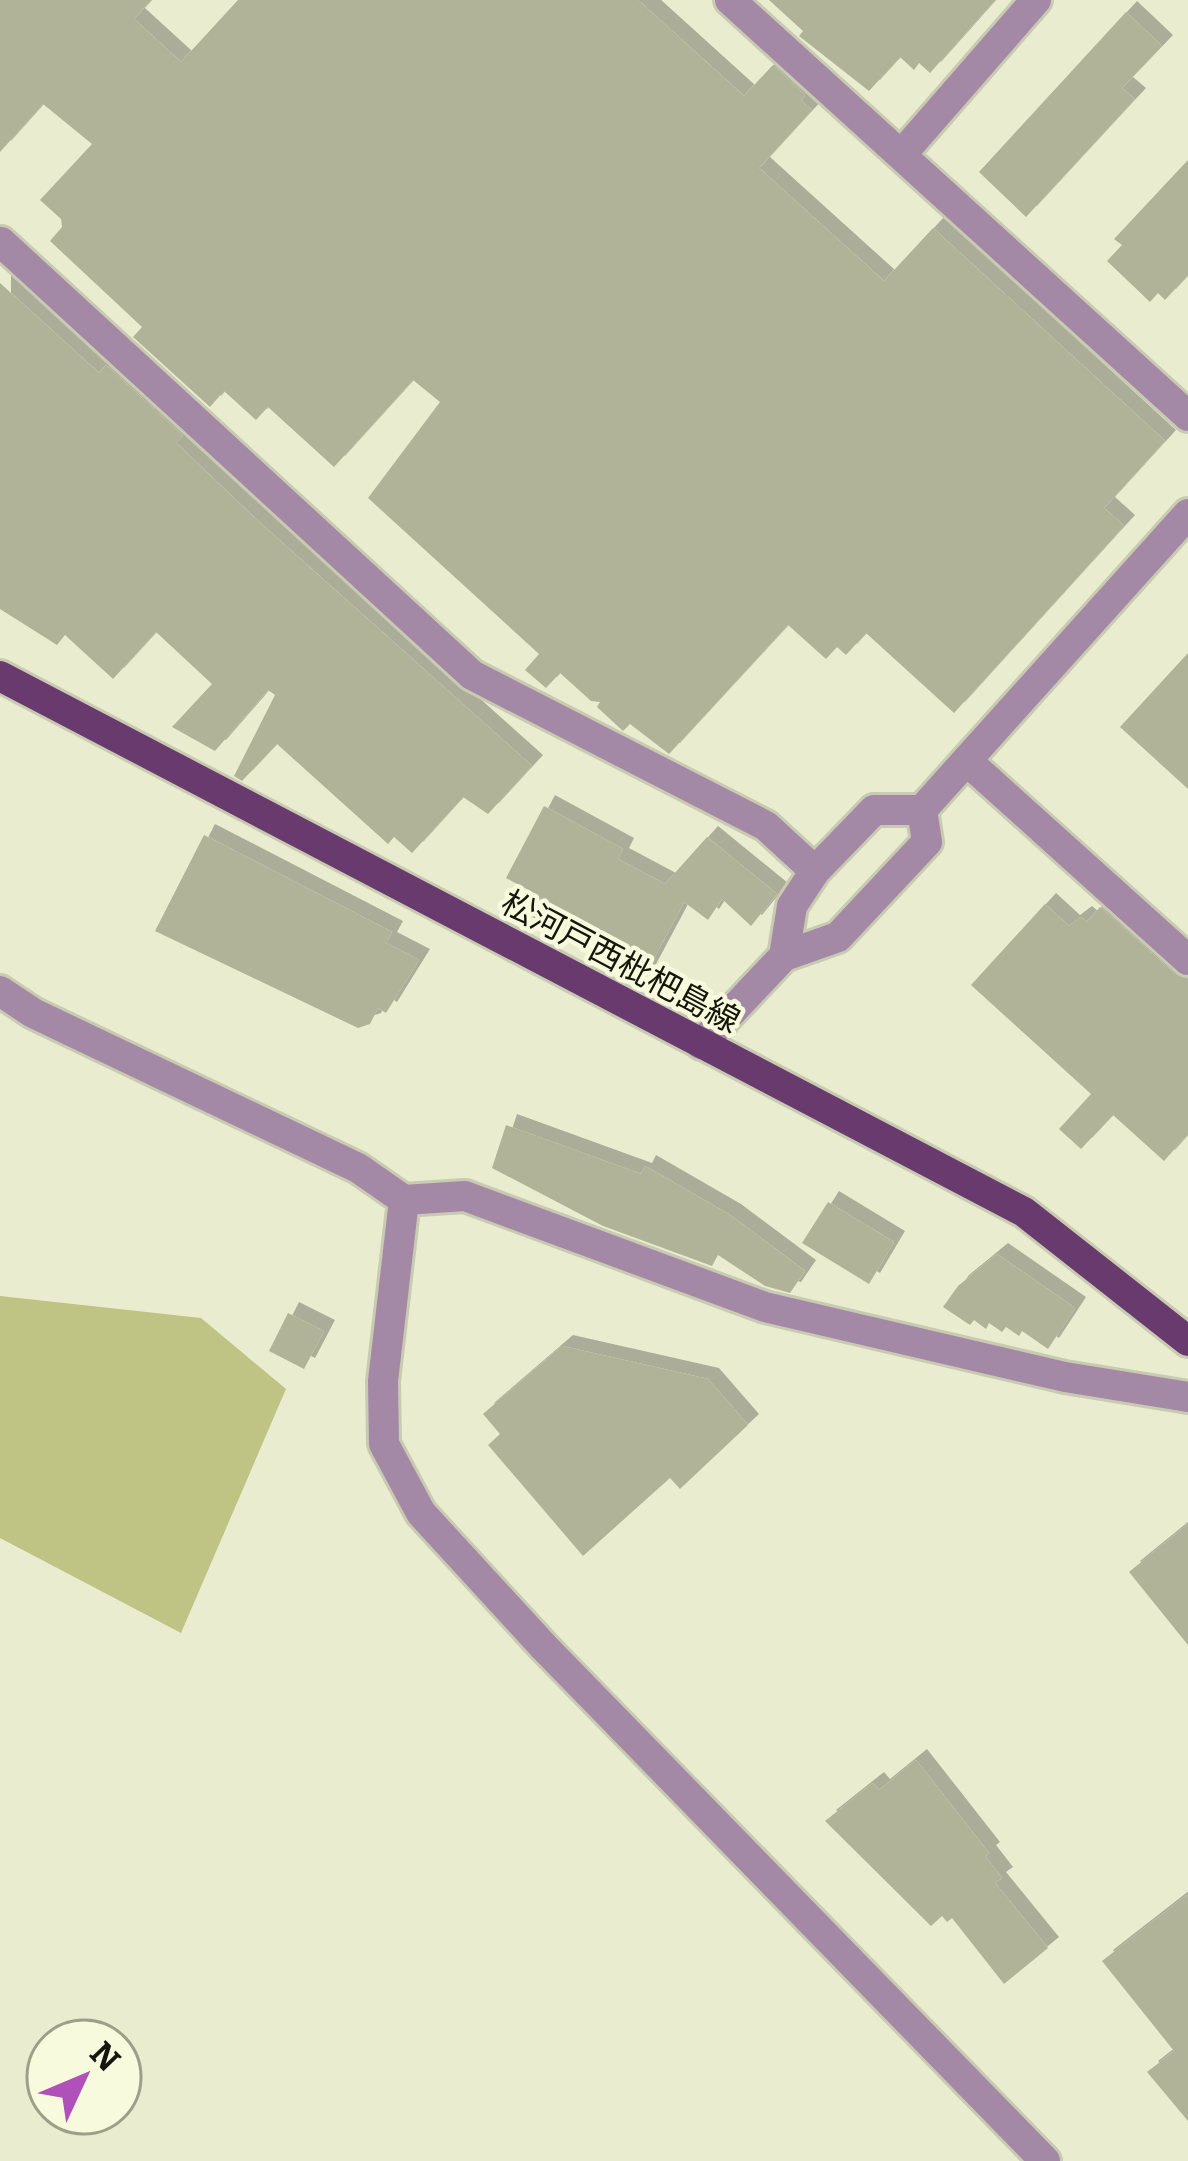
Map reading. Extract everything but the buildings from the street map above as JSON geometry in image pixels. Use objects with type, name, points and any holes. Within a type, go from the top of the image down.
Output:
[{"type":"main road","name":"松河戸西枇杷島線","points":[[0,676],[1024,1212],[1188,1341]]},
{"type":"street","points":[[730,0],[1188,416]]},
{"type":"street","points":[[901,155],[1036,0]]},
{"type":"street","points":[[2,242],[472,675],[766,826],[815,872]]},
{"type":"street","points":[[784,956],[792,906],[815,872],[874,810],[922,810],[1188,514]]},
{"type":"street","points":[[967,761],[1188,960]]},
{"type":"street","points":[[701,1043],[784,956],[838,937],[927,842],[922,810]]},
{"type":"street","points":[[0,991],[33,1013],[358,1168],[404,1200],[465,1196],[765,1307],[1065,1377],[1188,1397]]},
{"type":"street","points":[[404,1200],[383,1381],[384,1444],[421,1513],[544,1647],[1046,2161]]},
{"type":"green space","points":[[0,1296],[201,1318],[286,1389],[181,1633],[0,1538]]}]
